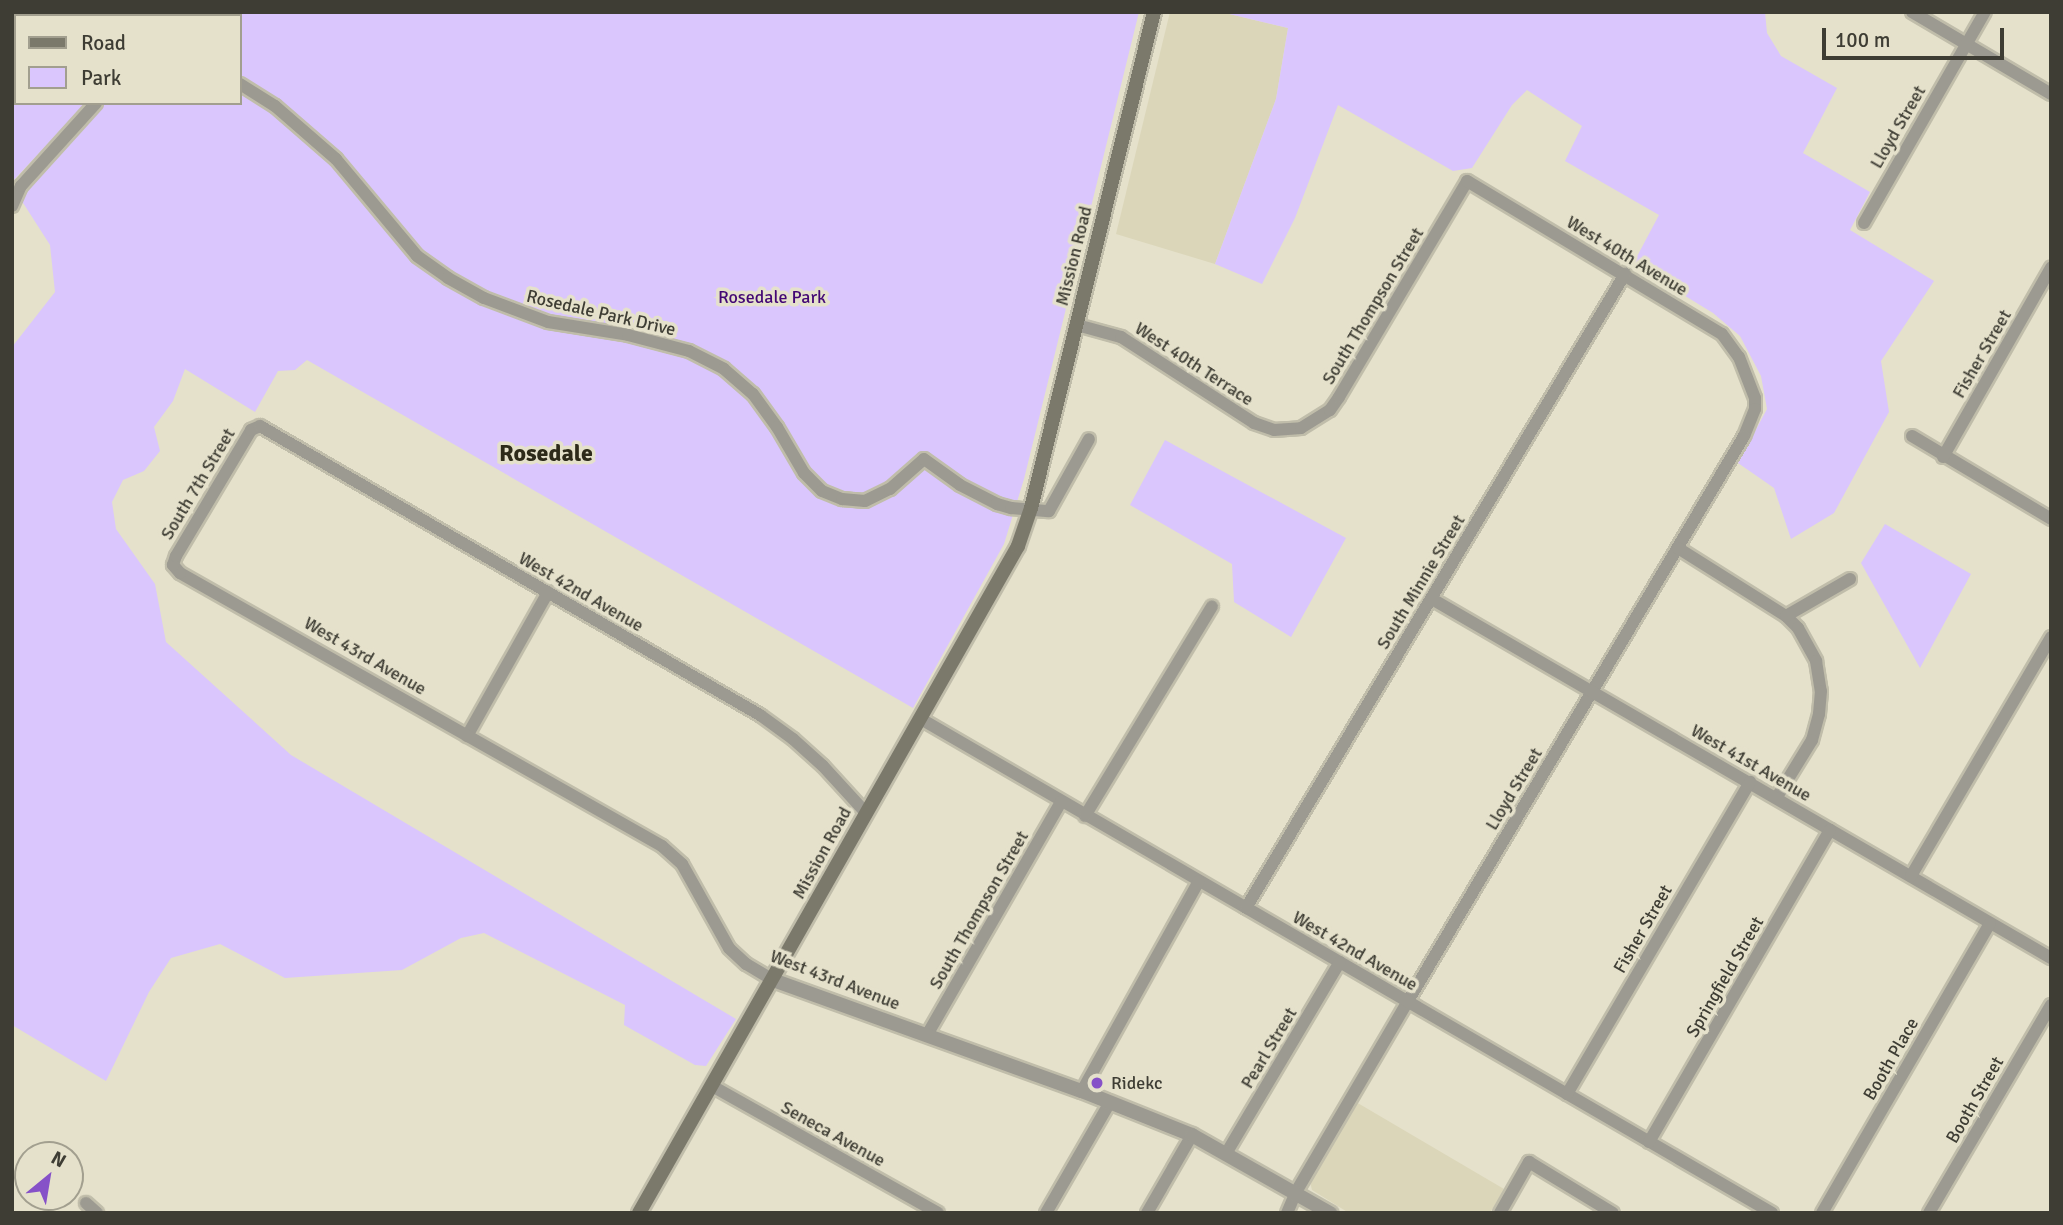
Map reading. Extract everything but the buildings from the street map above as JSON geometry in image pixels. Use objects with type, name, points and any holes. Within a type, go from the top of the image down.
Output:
[{"type":"main road","name":"Mission Road","points":[[639,1213],[1018,545],[1031,508],[1154,12]]},
{"type":"street","points":[[1912,12],[2051,94]]},
{"type":"street","name":"Lloyd Street","points":[[1864,223],[1985,12]]},
{"type":"street","name":"Rosedale Park Drive","points":[[242,85],[275,106],[337,159],[417,256],[448,278],[484,298],[548,322],[640,338],[689,351],[724,369],[752,394],[777,427],[804,472],[822,491],[842,499],[865,501],[890,489],[924,459],[960,485],[997,504],[1011,508],[1031,508]]},
{"type":"street","points":[[12,206],[21,186],[94,105]]},
{"type":"street","name":"West 40th Avenue","points":[[1467,181],[1722,334],[1750,380]]},
{"type":"street","name":"South Thompson Street","points":[[1292,428],[1310,425],[1330,410],[1467,181]]},
{"type":"street","name":"Fisher Street","points":[[1943,457],[2051,268]]},
{"type":"street","name":"South Minnie Street","points":[[1247,908],[1625,274]]},
{"type":"street","name":"West 40th Terrace","points":[[1077,325],[1121,337],[1254,423],[1274,430],[1292,428]]},
{"type":"street","name":"Lloyd Street","points":[[1287,1213],[1296,1192],[1408,1001],[1751,422],[1755,398],[1750,380]]},
{"type":"street","name":"South 7th Street","points":[[173,565],[251,430],[260,426]]},
{"type":"street","name":"West 42nd Avenue","points":[[260,426],[760,715],[813,757],[866,813]]},
{"type":"street","points":[[1912,436],[1943,457],[2051,519]]},
{"type":"street","points":[[1031,508],[1046,512],[1052,509],[1088,439]]},
{"type":"street","points":[[1678,548],[1786,616],[1809,645],[1819,673],[1819,714],[1812,740],[1777,797]]},
{"type":"street","name":"West 43rd Avenue","points":[[173,565],[180,573],[662,846],[681,864],[729,948],[746,964],[773,980],[1082,1091],[1192,1135],[1227,1152],[1330,1213]]},
{"type":"street","points":[[1786,616],[1850,579]]},
{"type":"street","points":[[467,736],[548,592]]},
{"type":"street","name":"West 41st Avenue","points":[[1432,599],[2051,958]]},
{"type":"street","points":[[1085,816],[1212,606]]},
{"type":"street","points":[[1910,876],[2051,637]]},
{"type":"street","name":"West 42nd Avenue","points":[[921,719],[1773,1213]]},
{"type":"street","name":"Fisher Street","points":[[1567,1094],[1750,782]]},
{"type":"street","name":"South Thompson Street","points":[[926,1035],[1061,802]]},
{"type":"street","name":"Springfield Street","points":[[1649,1142],[1830,830]]},
{"type":"street","points":[[1082,1091],[1199,881]]},
{"type":"street","name":"Booth Place","points":[[1822,1213],[1990,923]]},
{"type":"street","name":"Pearl Street","points":[[1227,1152],[1340,962]]},
{"type":"street","name":"Booth Street","points":[[1929,1213],[2051,1005]]},
{"type":"street","name":"Seneca Avenue","points":[[712,1086],[938,1213]]},
{"type":"street","points":[[1046,1213],[1110,1102]]},
{"type":"street","points":[[1147,1213],[1192,1135]]},
{"type":"street","points":[[1500,1213],[1528,1162],[1613,1213]]},
{"type":"street","points":[[86,1203],[97,1213]]},
{"type":"shaded area","points":[[1170,12],[1221,12],[1288,28],[1276,99],[1215,264],[1116,234]]},
{"type":"shaded area","points":[[1356,1102],[1504,1189],[1490,1213],[1349,1213],[1312,1190],[1310,1182]]},
{"type":"green space","points":[[12,12],[148,12],[14,14],[14,105],[84,105],[12,182]]},
{"type":"green space","name":"Rosedale Park","points":[[1139,12],[1024,479],[1004,544],[913,708],[307,360],[295,370],[278,371],[255,412],[185,369],[173,401],[154,427],[160,451],[144,471],[123,480],[112,502],[116,529],[155,584],[166,642],[291,755],[736,1019],[706,1066],[695,1065],[624,1025],[625,1005],[484,933],[461,938],[402,970],[285,978],[220,944],[171,958],[149,992],[106,1081],[12,1025],[12,347],[55,292],[50,245],[18,195],[94,105],[242,105],[242,14],[156,14]]},
{"type":"green space","points":[[1221,12],[1765,12],[1767,33],[1781,56],[1837,88],[1803,153],[1870,192],[1850,230],[1934,281],[1881,361],[1889,412],[1834,513],[1791,539],[1774,488],[1738,463],[1767,409],[1761,376],[1740,336],[1713,313],[1633,264],[1659,215],[1565,161],[1582,126],[1527,90],[1512,105],[1472,168],[1453,171],[1338,105],[1295,218],[1262,284],[1215,264],[1276,99],[1288,28]]},
{"type":"green space","points":[[1165,440],[1346,538],[1291,637],[1234,602],[1232,564],[1130,505]]},
{"type":"green space","points":[[1885,524],[1971,574],[1920,668],[1861,563]]},
{"type":"place","name":"Ridekc","points":[[1097,1083]]},
{"type":"district","name":"Rosedale","points":[[546,454]]}]
